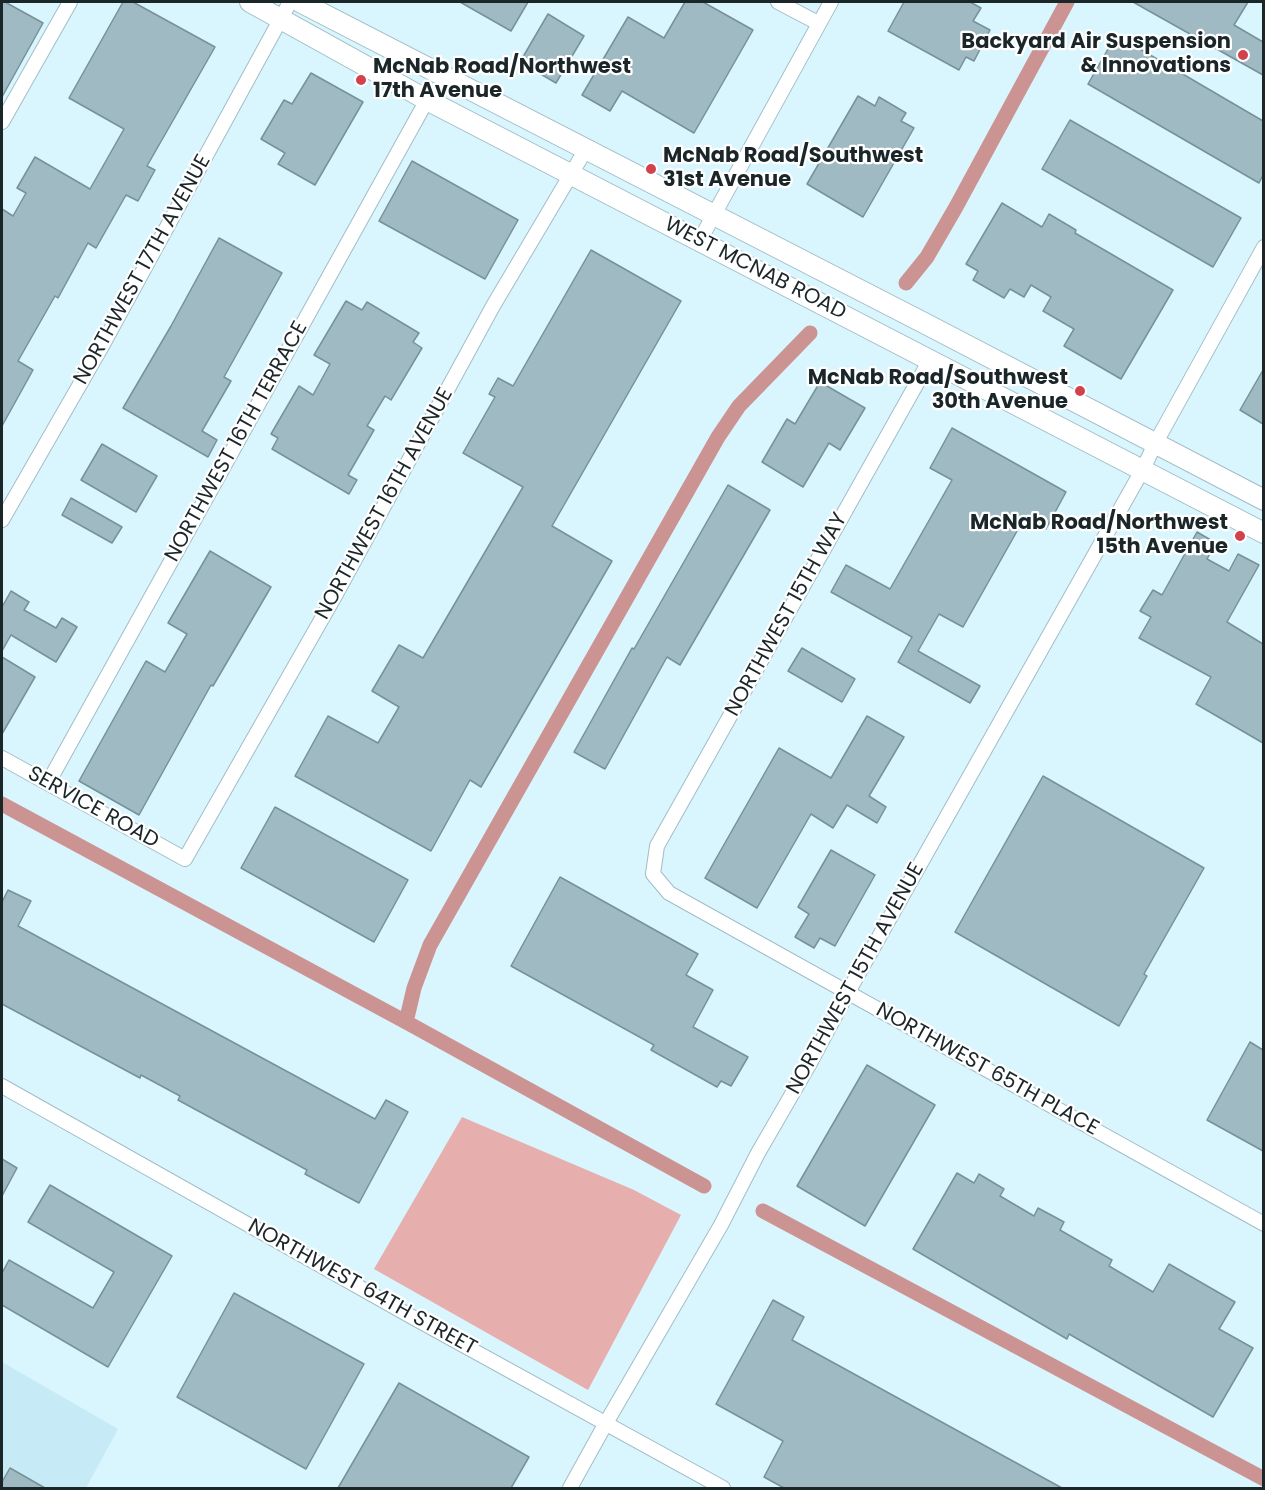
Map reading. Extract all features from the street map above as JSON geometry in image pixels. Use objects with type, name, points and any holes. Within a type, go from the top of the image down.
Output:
[{"type":"main road","name":"WEST MCNAB ROAD","points":[[250,2],[286,10],[427,100],[1263,532]]},
{"type":"main road","name":"WEST MCNAB ROAD","points":[[300,2],[1263,500]]},
{"type":"street","points":[[2,122],[70,2]]},
{"type":"street","points":[[778,2],[818,23]]},
{"type":"street","points":[[700,240],[831,2]]},
{"type":"street","name":"NORTHWEST 17TH AVENUE","points":[[2,520],[102,346],[286,10]]},
{"type":"street","name":"NORTHWEST 16TH TERRACE","points":[[48,783],[427,100]]},
{"type":"street","name":"NORTHWEST 16TH AVENUE","points":[[185,859],[336,594],[493,306],[586,148]]},
{"type":"street","name":"NORTHWEST 15TH AVENUE","points":[[570,1488],[720,1225],[848,992],[1143,469],[1263,247]]},
{"type":"street","name":"NORTHWEST 15TH WAY","points":[[653,874],[657,846],[930,360]]},
{"type":"street","name":"SERVICE ROAD","points":[[2,758],[185,859]]},
{"type":"street","name":"NORTHWEST 65TH PLACE","points":[[653,874],[669,893],[1263,1224]]},
{"type":"street","name":"NORTHWEST 64TH STREET","points":[[2,1086],[414,1318],[723,1488]]},
{"type":"shaded area","points":[[462,1117],[634,1190],[681,1215],[588,1390],[374,1269]]},
{"type":"shaded area","points":[[2,1362],[118,1429],[86,1488],[2,1488]]},
{"type":"building","points":[[2,2],[43,23],[2,97]]},
{"type":"building","points":[[123,2],[133,2],[215,47],[147,166],[155,170],[138,201],[126,195],[96,248],[88,243],[58,298],[55,296],[18,361],[33,370],[2,426],[2,209],[13,216],[26,193],[17,188],[35,157],[90,189],[124,129],[69,98]]},
{"type":"building","points":[[460,2],[528,2],[511,31]]},
{"type":"building","points":[[685,2],[703,2],[753,30],[694,133],[622,91],[610,111],[582,95],[628,17],[664,38]]},
{"type":"building","points":[[904,2],[970,2],[981,8],[973,21],[990,30],[974,61],[966,57],[959,70],[888,31]]},
{"type":"building","points":[[1133,2],[1248,2],[1234,25],[1263,42],[1263,75]]},
{"type":"building","points":[[548,14],[584,36],[556,83],[520,62]]},
{"type":"building","points":[[1116,35],[1263,121],[1263,175],[1259,183],[1088,84]]},
{"type":"building","points":[[311,73],[363,102],[315,185],[278,164],[285,153],[261,139],[284,100],[292,104]]},
{"type":"building","points":[[858,96],[875,106],[879,97],[906,113],[901,121],[914,128],[863,217],[807,184]]},
{"type":"building","points":[[1070,120],[1241,218],[1213,267],[1042,169]]},
{"type":"building","points":[[412,161],[518,220],[485,279],[379,221]]},
{"type":"building","points":[[1002,203],[1042,227],[1049,214],[1076,230],[1075,233],[1173,290],[1121,379],[1064,346],[1074,329],[1043,311],[1051,297],[1031,285],[1024,297],[1010,289],[1004,298],[973,280],[978,271],[966,264]]},
{"type":"building","points":[[219,238],[282,273],[224,377],[231,381],[202,431],[217,440],[208,457],[123,408]]},
{"type":"building","points":[[591,250],[681,301],[552,526],[612,561],[481,787],[470,780],[431,851],[295,776],[328,716],[378,743],[399,707],[372,691],[399,645],[423,658],[523,487],[463,453],[495,397],[489,394],[498,378],[513,386]]},
{"type":"building","points":[[346,301],[362,310],[367,302],[419,333],[413,342],[422,348],[391,400],[385,396],[367,426],[374,430],[348,475],[357,480],[349,494],[272,449],[278,438],[271,434],[299,386],[313,395],[330,364],[314,355]]},
{"type":"building","points":[[1263,370],[1263,424],[1240,410]]},
{"type":"building","points":[[820,382],[865,408],[840,450],[829,443],[803,487],[762,462],[787,419],[795,424]]},
{"type":"building","points":[[952,428],[1066,492],[1046,529],[1025,517],[963,627],[939,614],[918,651],[980,686],[970,703],[898,662],[912,637],[831,592],[846,565],[890,589],[952,480],[930,468]]},
{"type":"building","points":[[102,444],[157,476],[136,512],[81,480]]},
{"type":"building","points":[[728,485],[770,510],[680,665],[667,657],[605,769],[574,752]]},
{"type":"building","points":[[71,498],[122,527],[112,543],[62,515]]},
{"type":"building","points":[[1197,532],[1216,543],[1207,559],[1229,571],[1238,554],[1259,565],[1227,622],[1263,644],[1263,743],[1196,704],[1211,677],[1139,638],[1151,617],[1140,611],[1153,590],[1162,595]]},
{"type":"building","points":[[210,551],[271,587],[213,686],[211,685],[139,815],[79,781],[146,661],[165,672],[187,634],[168,623]]},
{"type":"building","points":[[11,591],[29,602],[24,610],[56,628],[62,618],[77,627],[56,662],[11,635],[2,651],[2,607]]},
{"type":"building","points":[[802,648],[855,679],[842,702],[788,671]]},
{"type":"building","points":[[2,657],[35,677],[2,734]]},
{"type":"building","points":[[867,716],[904,737],[869,796],[886,807],[877,823],[847,805],[833,828],[811,814],[757,908],[705,878],[779,748],[831,778]]},
{"type":"building","points":[[1043,776],[1204,868],[1144,974],[1147,976],[1119,1026],[955,932]]},
{"type":"building","points":[[275,807],[408,880],[374,942],[241,868]]},
{"type":"building","points":[[831,850],[875,875],[835,946],[820,938],[814,948],[795,937],[809,914],[798,907]]},
{"type":"building","points":[[560,877],[698,954],[686,975],[713,990],[693,1027],[748,1057],[731,1086],[721,1081],[717,1087],[651,1050],[654,1045],[511,966]]},
{"type":"building","points":[[8,890],[31,901],[18,926],[375,1119],[386,1100],[408,1112],[359,1203],[305,1174],[307,1170],[178,1100],[180,1096],[141,1075],[140,1078],[2,1004],[2,902]]},
{"type":"building","points":[[1250,1042],[1263,1050],[1263,1151],[1207,1120]]},
{"type":"building","points":[[867,1065],[935,1105],[865,1226],[797,1186]]},
{"type":"building","points":[[2,1159],[17,1168],[2,1196]]},
{"type":"building","points":[[957,1173],[974,1183],[979,1174],[1004,1189],[1000,1196],[1034,1216],[1038,1208],[1064,1222],[1060,1230],[1112,1260],[1109,1266],[1153,1292],[1169,1264],[1235,1302],[1219,1329],[1253,1348],[1213,1417],[1069,1334],[1067,1339],[913,1249]]},
{"type":"building","points":[[50,1185],[172,1256],[108,1367],[2,1305],[2,1273],[9,1260],[93,1308],[114,1272],[28,1222]]},
{"type":"building","points":[[234,1293],[364,1364],[306,1469],[177,1397]]},
{"type":"building","points":[[773,1300],[804,1317],[792,1340],[1062,1488],[784,1488],[764,1477],[783,1441],[716,1404]]},
{"type":"building","points":[[399,1383],[529,1457],[511,1488],[338,1488]]},
{"type":"building","points":[[10,1468],[45,1488],[2,1488],[2,1482]]},
{"type":"waterway","points":[[906,283],[927,257],[956,207],[1067,2]]},
{"type":"waterway","points":[[406,1022],[414,988],[430,945],[718,437],[739,406],[810,333]]},
{"type":"waterway","points":[[2,804],[704,1186]]},
{"type":"waterway","points":[[763,1211],[1264,1479]]},
{"type":"place","name":"Backyard Air Suspension & Innovations","points":[[1243,55]]},
{"type":"place","name":"McNab Road/Northwest 17th Avenue","points":[[361,80]]},
{"type":"place","name":"McNab Road/Southwest 31st Avenue","points":[[651,169]]},
{"type":"place","name":"McNab Road/Southwest 30th Avenue","points":[[1080,391]]},
{"type":"place","name":"McNab Road/Northwest 15th Avenue","points":[[1240,536]]}]
